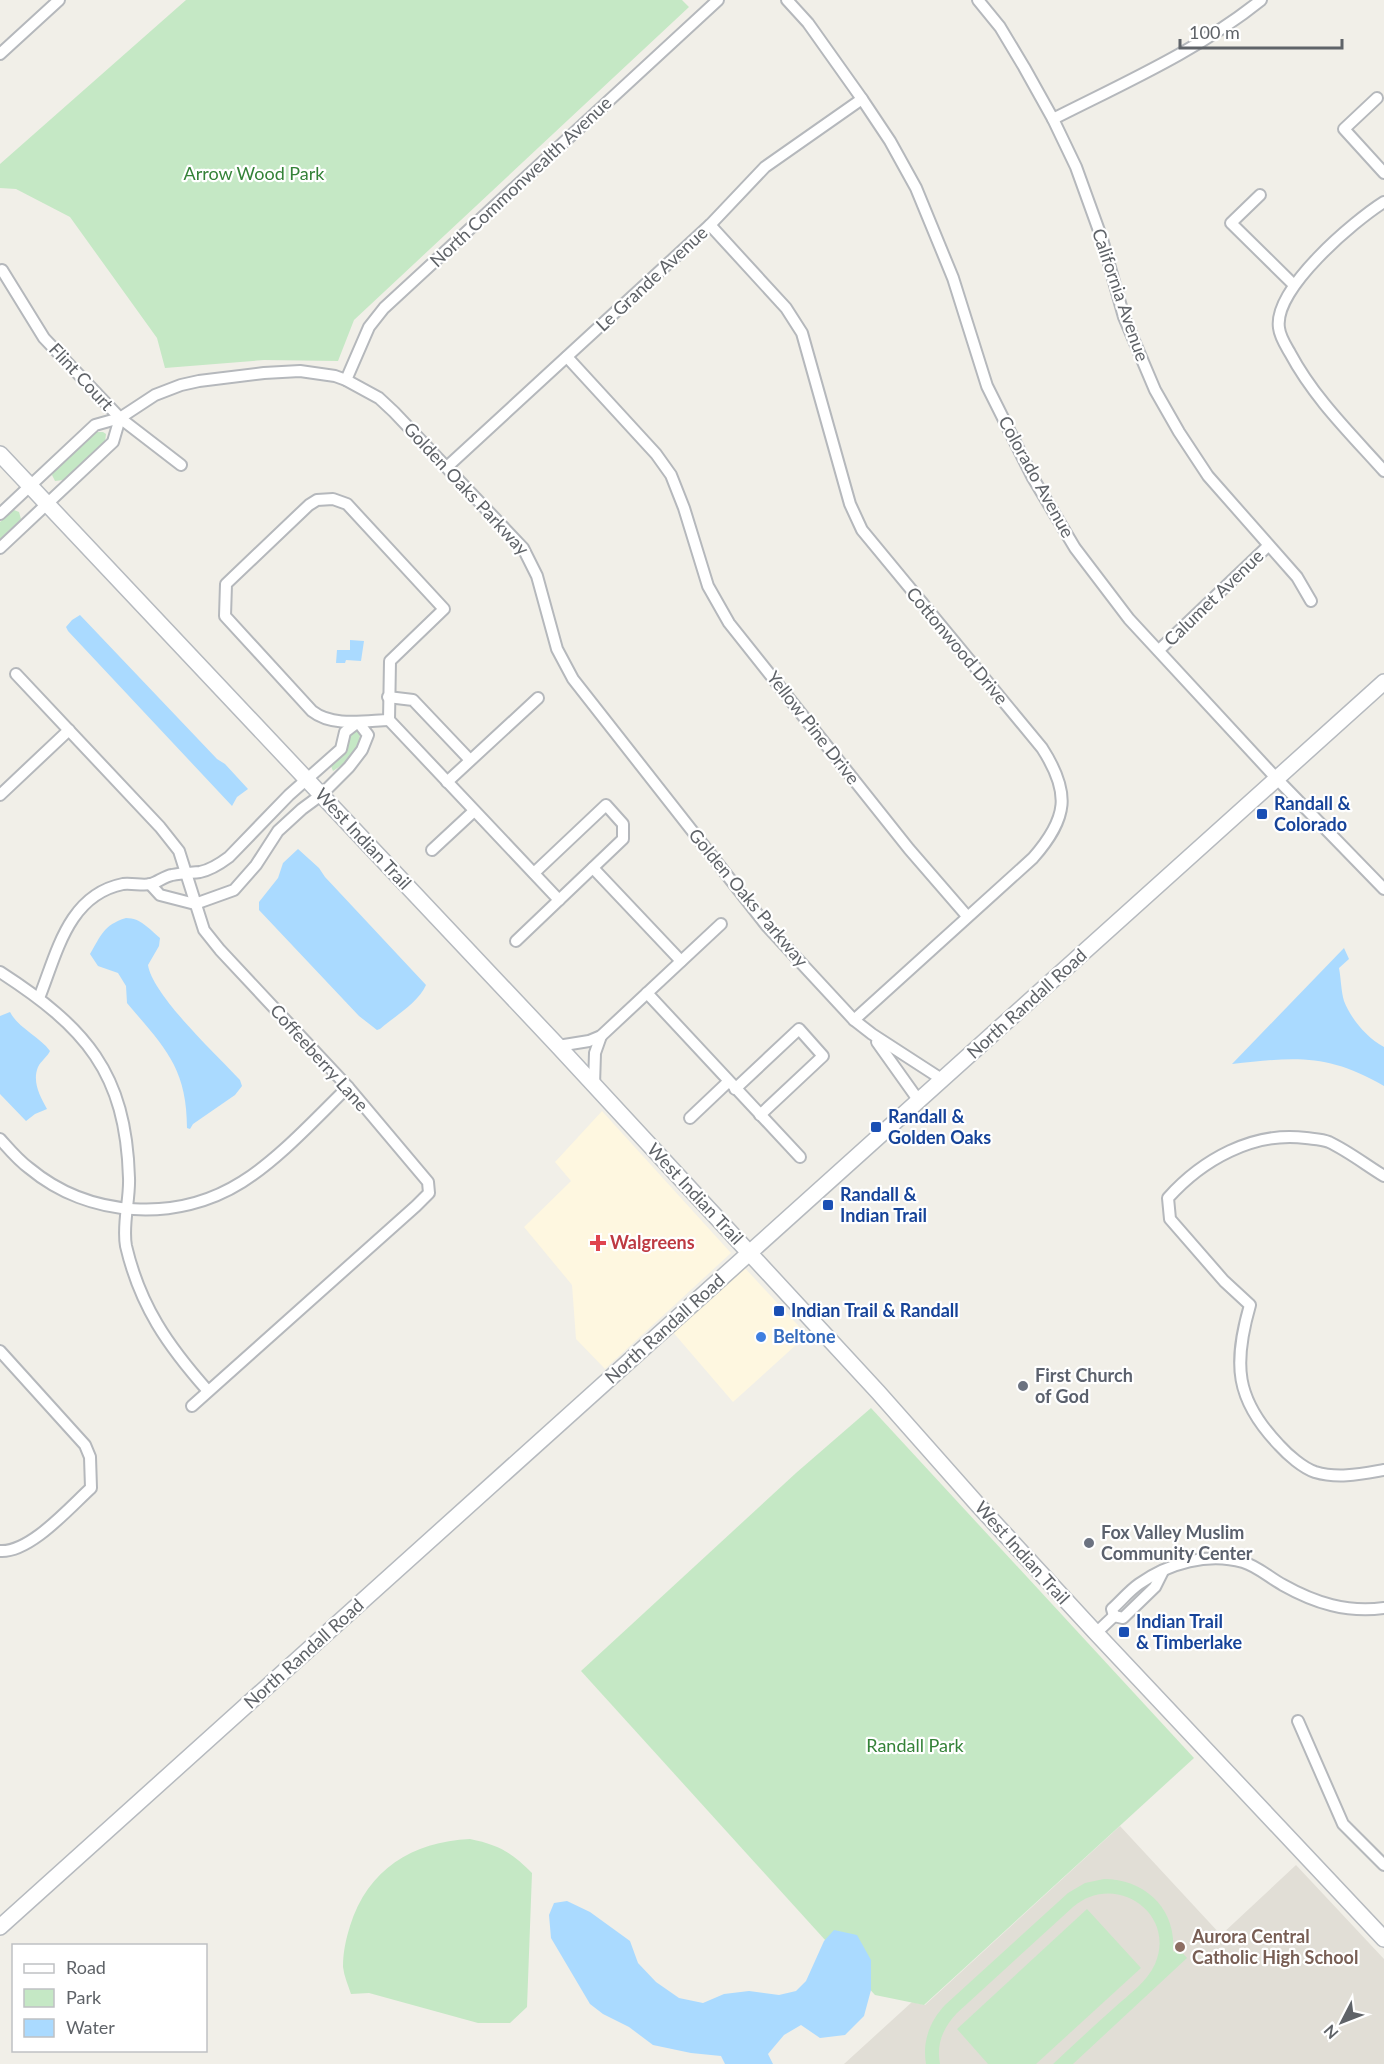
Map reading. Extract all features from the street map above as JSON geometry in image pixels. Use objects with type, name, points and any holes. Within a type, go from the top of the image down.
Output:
[{"type":"main road","name":"West Indian Trail","points":[[0,454],[558,1046],[878,1392],[1096,1633],[1384,1940]]},
{"type":"main road","name":"North Randall Road","points":[[0,1927],[1384,682]]},
{"type":"street","points":[[0,54],[59,0]]},
{"type":"street","name":"North Commonwealth Avenue","points":[[346,380],[369,327],[384,308],[718,0]]},
{"type":"street","name":"Colorado Avenue","points":[[787,0],[808,23],[862,99],[890,141],[916,188],[953,278],[987,386],[1033,478],[1075,548],[1129,619],[1384,889]]},
{"type":"street","name":"California Avenue","points":[[978,0],[1000,27],[1053,119],[1076,167],[1102,239],[1124,317],[1155,390],[1208,476],[1297,577],[1311,601]]},
{"type":"street","points":[[1053,119],[1197,45],[1222,30],[1261,0]]},
{"type":"street","points":[[1377,98],[1344,129],[1384,173]]},
{"type":"street","name":"Le Grande Avenue","points":[[448,466],[710,225],[765,167],[862,99]]},
{"type":"street","points":[[1260,195],[1231,223],[1294,285]]},
{"type":"street","points":[[1384,202],[1367,213],[1320,254],[1294,285],[1279,318],[1279,329],[1283,339],[1320,400],[1384,471]]},
{"type":"street","name":"Cottonwood Drive","points":[[710,225],[786,308],[802,333],[850,504],[862,530],[1042,748],[1055,768],[1062,791],[1056,825],[1033,858],[854,1020]]},
{"type":"street","name":"Flint Court","points":[[2,270],[44,338],[120,418],[181,465]]},
{"type":"street","name":"Yellow Pine Drive","points":[[567,357],[656,454],[671,475],[708,586],[729,623],[909,849],[967,916]]},
{"type":"street","name":"Golden Oaks Parkway","points":[[0,514],[95,425],[120,418],[155,395],[181,385],[264,373],[319,372],[346,380],[379,399],[448,466],[511,533],[531,560],[557,649],[582,692],[766,925],[854,1020],[943,1080]]},
{"type":"street","points":[[0,548],[113,442],[120,418]]},
{"type":"street","points":[[389,720],[358,722],[323,719],[312,711],[225,616],[226,584],[317,500],[333,499],[347,504],[444,609],[393,656],[389,668],[389,720],[559,900]]},
{"type":"street","name":"Calumet Avenue","points":[[1159,650],[1268,546]]},
{"type":"street","name":"Coffeeberry Lane","points":[[16,674],[160,827],[179,851],[204,930],[220,951],[348,1088],[428,1182],[429,1193],[416,1206],[192,1406]]},
{"type":"street","points":[[388,698],[413,700],[470,760]]},
{"type":"street","points":[[447,782],[538,698]]},
{"type":"street","points":[[39,998],[69,922],[93,897],[110,888],[140,883],[150,884],[170,875],[202,872],[229,857],[307,779],[341,749],[345,732],[358,722]]},
{"type":"street","points":[[150,884],[160,895],[195,904],[234,890],[256,865],[278,831],[321,795],[349,767],[362,750],[368,735],[358,722]]},
{"type":"street","points":[[0,795],[69,730]]},
{"type":"street","points":[[516,941],[623,839],[623,824],[606,805],[534,873]]},
{"type":"street","points":[[432,850],[474,810]]},
{"type":"street","points":[[593,868],[681,961]]},
{"type":"street","points":[[558,1046],[589,1041],[601,1036],[721,924]]},
{"type":"street","points":[[0,972],[39,998],[79,1034],[101,1063],[112,1084],[127,1146],[129,1179],[126,1244],[137,1283],[147,1309],[160,1331],[208,1391]]},
{"type":"street","points":[[647,993],[800,1157]]},
{"type":"street","points":[[690,1118],[799,1029],[824,1056],[760,1115]]},
{"type":"street","name":"Golden Oaks Parkway","points":[[872,1034],[920,1101]]},
{"type":"street","points":[[594,1085],[595,1053],[601,1036]]},
{"type":"street","points":[[0,1139],[28,1168],[78,1198],[127,1209],[174,1209],[208,1198],[242,1182],[269,1161],[348,1088]]},
{"type":"street","points":[[1384,1176],[1327,1141],[1291,1136],[1263,1138],[1221,1155],[1182,1182],[1168,1198],[1170,1219],[1224,1281],[1250,1305],[1241,1336],[1239,1364],[1244,1396],[1261,1426],[1287,1453],[1314,1472],[1345,1477],[1384,1470]]},
{"type":"street","points":[[0,1351],[85,1445],[90,1457],[91,1488],[37,1537],[11,1552],[0,1551]]},
{"type":"street","points":[[1096,1633],[1114,1616],[1112,1609],[1138,1585],[1163,1570],[1204,1557],[1245,1562],[1285,1586],[1332,1607],[1372,1610],[1384,1608]]},
{"type":"street","points":[[1298,1720],[1343,1824],[1384,1864]]},
{"type":"shaded area","points":[[602,1111],[731,1253],[605,1369],[576,1339],[572,1285],[524,1227],[571,1181],[555,1162]]},
{"type":"shaded area","points":[[743,1266],[807,1335],[733,1402],[672,1331]]},
{"type":"shaded area","name":"Aurora Central Catholic High School","points":[[1120,1826],[1221,1935],[1296,1865],[1384,1959],[1384,2064],[844,2064],[912,2002],[925,2005]]},
{"type":"green space","name":"Arrow Wood Park","points":[[186,0],[682,0],[689,7],[354,320],[338,361],[264,360],[165,368],[157,338],[70,217],[16,189],[0,188],[0,164]]},
{"type":"green space","points":[[97,432],[106,434],[105,442],[63,480],[55,481],[52,475],[54,471]]},
{"type":"green space","points":[[14,510],[19,512],[21,519],[0,539],[0,522]]},
{"type":"green space","points":[[357,729],[360,733],[358,745],[348,760],[333,771],[331,766],[345,751],[350,733]]},
{"type":"green space","name":"Randall Park","points":[[871,1408],[1194,1758],[924,2005],[875,1995],[581,1671],[796,1473]]},
{"type":"green space","points":[[470,1839],[504,1850],[532,1873],[527,2007],[510,2023],[478,2023],[369,1993],[351,1994],[344,1970],[344,1951],[350,1926],[368,1889],[395,1862],[411,1853],[449,1841]]},
{"type":"green space","points":[[1104,1879],[1133,1884],[1155,1899],[1170,1922],[1173,1952],[1178,1948],[1187,1958],[1073,2064],[1053,2064],[1152,1971],[1160,1945],[1157,1929],[1150,1914],[1138,1903],[1123,1896],[1107,1894],[1089,1897],[1073,1907],[957,2013],[948,2024],[940,2043],[940,2064],[926,2064],[925,2047],[928,2032],[945,2005],[1068,1893],[1085,1883]]},
{"type":"green space","points":[[1087,1909],[1141,1968],[1036,2064],[988,2064],[957,2029]]},
{"type":"water","points":[[80,615],[248,789],[237,797],[232,806],[68,631],[66,627]]},
{"type":"water","points":[[350,640],[364,641],[361,661],[346,660],[345,663],[336,663],[337,650],[350,650]]},
{"type":"water","points":[[298,849],[319,868],[426,985],[412,1003],[380,1029],[377,1030],[359,1016],[259,910],[259,902],[278,878],[283,863]]},
{"type":"water","points":[[126,918],[140,922],[160,938],[159,946],[148,965],[152,978],[173,1008],[240,1080],[242,1086],[235,1095],[193,1124],[190,1129],[187,1128],[183,1089],[171,1059],[127,1003],[126,986],[118,973],[98,966],[90,954],[107,928]]},
{"type":"water","points":[[1344,948],[1349,959],[1339,968],[1344,1001],[1360,1027],[1384,1047],[1384,1086],[1345,1068],[1310,1060],[1293,1059],[1232,1064]]},
{"type":"water","points":[[10,1012],[18,1023],[50,1051],[36,1073],[38,1089],[47,1109],[26,1121],[0,1094],[0,1016]]},
{"type":"water","points":[[567,1901],[590,1912],[630,1941],[638,1963],[656,1982],[679,1998],[703,2003],[724,1994],[749,1991],[779,1995],[796,1991],[806,1981],[824,1941],[834,1930],[857,1935],[871,1960],[871,1990],[864,2016],[845,2035],[820,2038],[801,2025],[784,2035],[768,2054],[773,2064],[725,2064],[721,2056],[691,2053],[653,2045],[629,2027],[603,2014],[590,2004],[551,1938],[549,1915],[554,1903]]},
{"type":"place","name":"Randall & Colorado","points":[[1262,814]]},
{"type":"place","name":"Randall & Golden Oaks","points":[[876,1127]]},
{"type":"place","name":"Randall & Indian Trail","points":[[828,1205]]},
{"type":"place","name":"Walgreens","points":[[598,1243]]},
{"type":"place","name":"Indian Trail & Randall","points":[[779,1311]]},
{"type":"place","name":"Beltone","points":[[761,1337]]},
{"type":"place","name":"First Church of God","points":[[1023,1386]]},
{"type":"place","name":"Fox Valley Muslim Community Center","points":[[1089,1543]]},
{"type":"place","name":"Indian Trail & Timberlake","points":[[1124,1632]]},
{"type":"place","name":"Aurora Central Catholic High School","points":[[1180,1947]]}]
